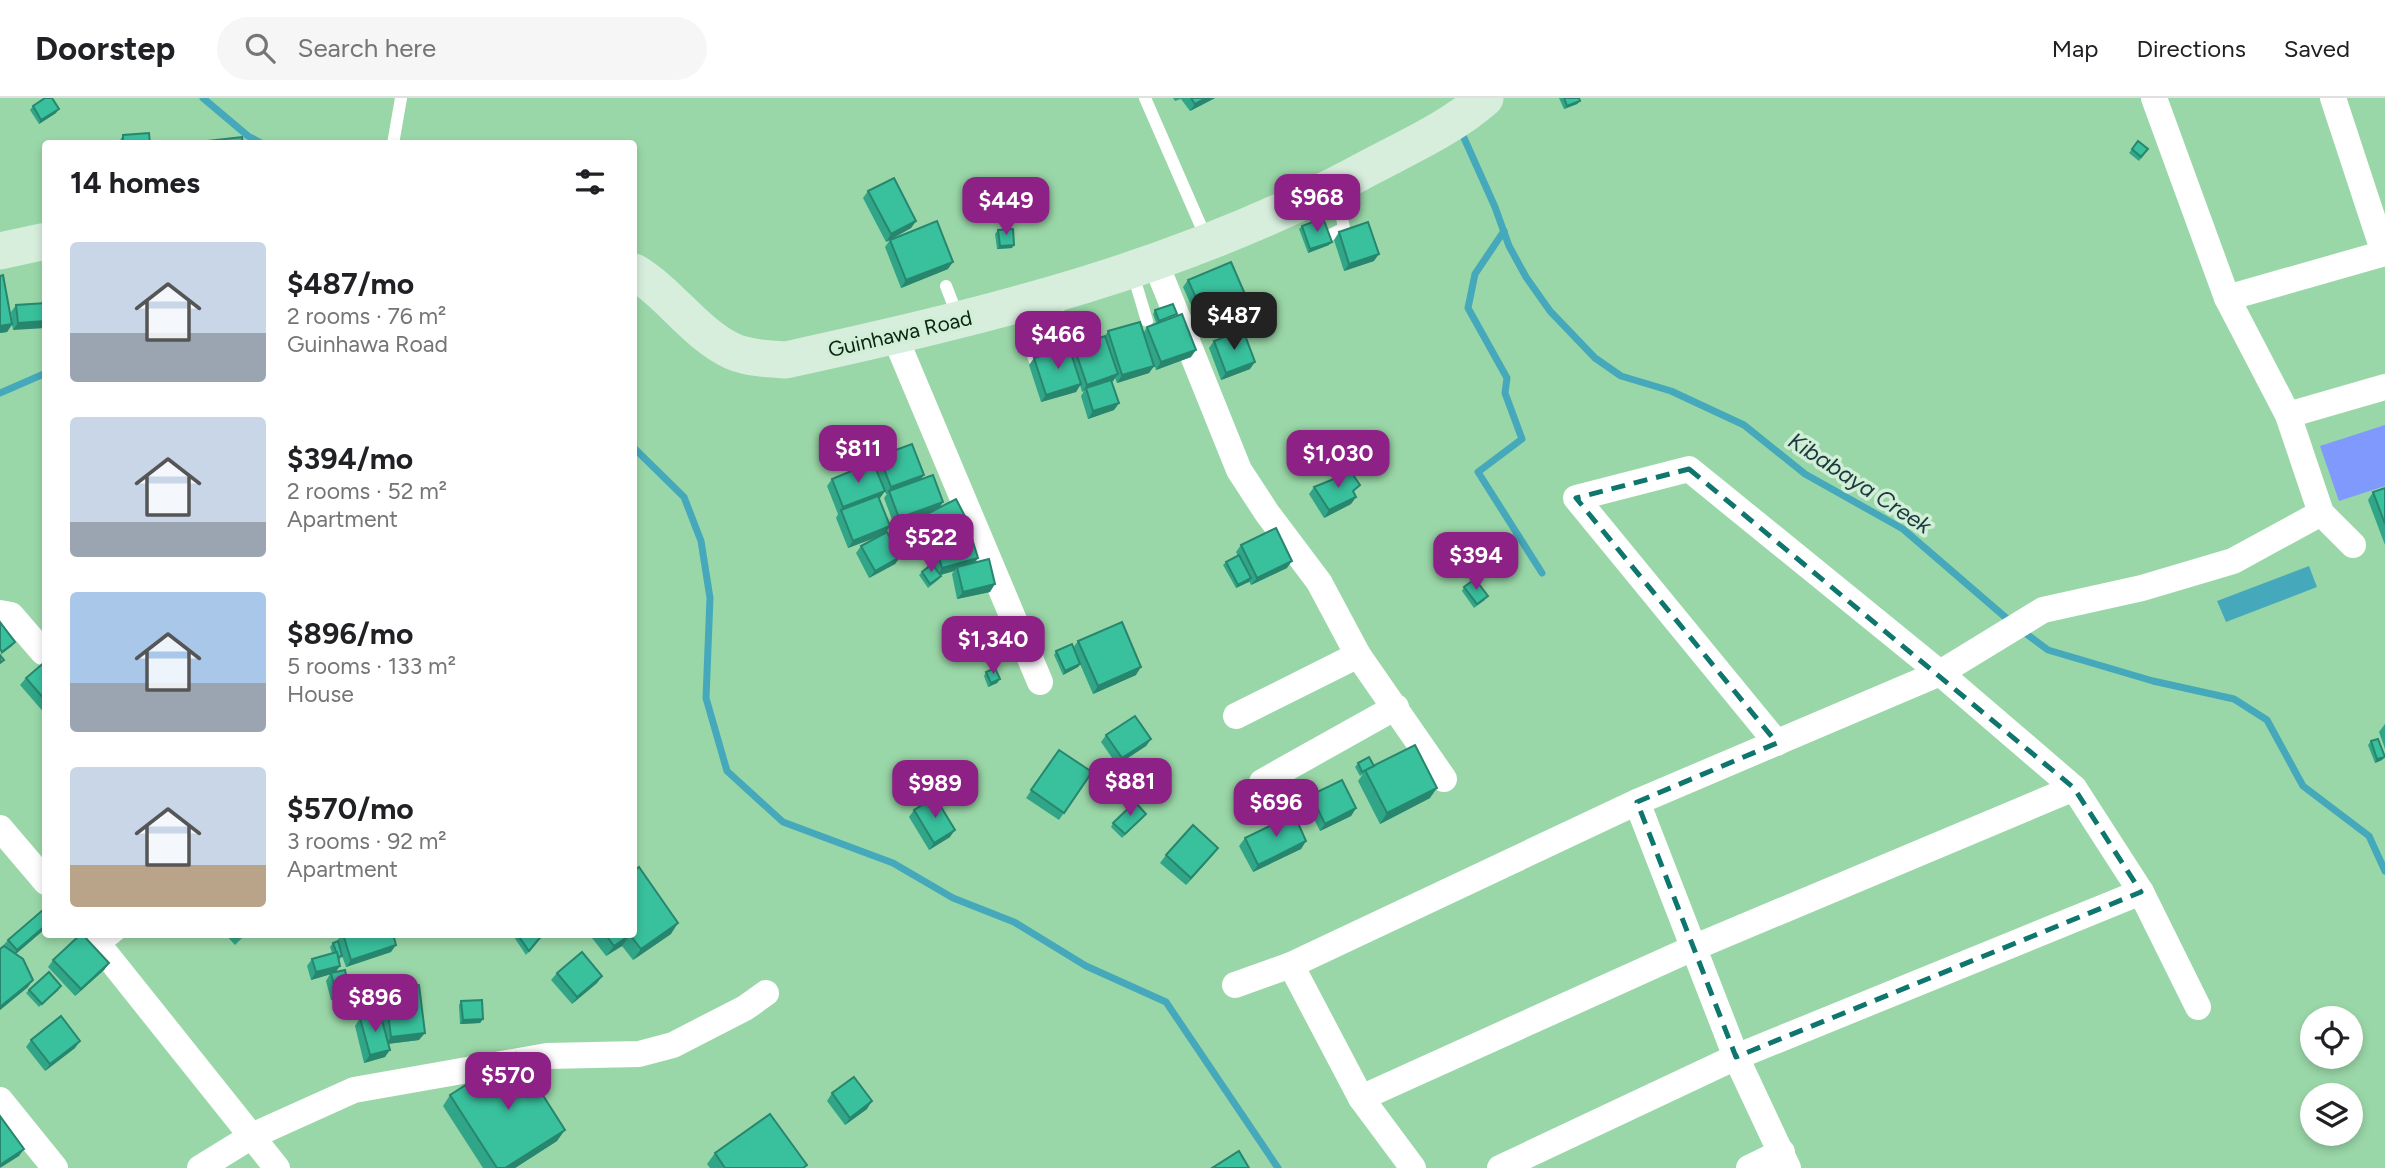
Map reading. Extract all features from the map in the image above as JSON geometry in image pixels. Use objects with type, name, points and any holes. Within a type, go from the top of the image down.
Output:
[{"type":"street","points":[[2154,98],[2227,298],[2288,415],[2321,513],[2353,545]]},
{"type":"street","points":[[2227,298],[2385,253],[2333,98]]},
{"type":"street","name":"Guinhawa Road","points":[[637,274],[653,283],[708,335],[732,351],[760,358],[786,360],[895,337],[1051,296],[1209,244],[1335,186],[1437,131],[1479,103]]},
{"type":"street","points":[[0,251],[42,242]]},
{"type":"street","points":[[1144,267],[1239,470],[1266,513],[1319,582],[1358,655],[1444,779]]},
{"type":"street","points":[[895,337],[1040,682]]},
{"type":"street","points":[[2288,415],[2385,387]]},
{"type":"street","points":[[1777,743],[1576,498],[1689,468],[1940,673],[2074,788],[2141,892],[2198,1007]]},
{"type":"street","points":[[1235,985],[1291,965],[1637,802],[1940,673],[2043,610],[2142,588],[2233,561],[2321,513]]},
{"type":"street","points":[[0,613],[11,615],[42,651]]},
{"type":"street","points":[[1236,716],[1358,655]]},
{"type":"street","points":[[1262,782],[1396,708]]},
{"type":"street","points":[[1361,1098],[1693,948],[2074,788]]},
{"type":"street","points":[[1637,802],[1736,1057],[1785,1160],[1749,1168]]},
{"type":"street","points":[[0,828],[42,877]]},
{"type":"street","points":[[1500,1168],[1736,1057],[2141,892]]},
{"type":"street","points":[[103,939],[277,1168]]},
{"type":"street","points":[[1291,965],[1361,1098],[1413,1168]]},
{"type":"street","points":[[200,1168],[252,1136],[337,1096],[373,1085],[547,1056],[639,1054],[673,1045],[766,993]]},
{"type":"street","points":[[0,1100],[55,1168]]},
{"type":"lane","points":[[394,140],[401,98]]},
{"type":"lane","points":[[1145,98],[1209,244]]},
{"type":"lane","points":[[1330,235],[1344,228],[1345,222],[1335,186]]},
{"type":"lane","points":[[1144,267],[1147,320]]},
{"type":"lane","points":[[946,286],[959,320]]},
{"type":"lane","points":[[1051,296],[1075,349]]},
{"type":"lane","points":[[1015,305],[1035,361]]},
{"type":"highlighted area","points":[[1689,469],[2074,788],[2141,892],[1736,1057],[1637,802],[1777,743],[1576,498]]},
{"type":"shaded area","points":[[2385,425],[2385,486],[2339,501],[2320,446]]},
{"type":"shaded area","points":[[2309,566],[2317,587],[2226,622],[2217,601]]},
{"type":"building","points":[[45,98],[52,98],[59,109],[41,120],[33,106]]},
{"type":"building","points":[[1191,98],[1206,98],[1195,104]]},
{"type":"building","points":[[1564,98],[1579,98],[1580,101],[1567,106]]},
{"type":"building","points":[[149,133],[150,140],[123,140],[123,135]]},
{"type":"building","points":[[242,137],[242,140],[216,140]]},
{"type":"building","points":[[2138,141],[2148,149],[2141,157],[2132,149]]},
{"type":"building","points":[[894,178],[916,221],[891,234],[868,191]]},
{"type":"building","points":[[1323,218],[1332,242],[1310,249],[1302,226]]},
{"type":"building","points":[[937,221],[953,262],[906,280],[890,240]]},
{"type":"building","points":[[1368,222],[1379,254],[1349,264],[1339,232]]},
{"type":"building","points":[[1013,229],[1014,245],[1000,246],[998,230]]},
{"type":"building","points":[[1231,262],[1251,308],[1209,327],[1188,280]]},
{"type":"building","points":[[3,275],[12,324],[0,326],[0,276]]},
{"type":"building","points":[[42,303],[42,321],[18,323],[16,305]]},
{"type":"building","points":[[1173,304],[1177,314],[1159,321],[1155,310]]},
{"type":"building","points":[[1182,314],[1196,350],[1161,362],[1147,327]]},
{"type":"building","points":[[1140,322],[1154,366],[1122,375],[1108,331]]},
{"type":"building","points":[[1243,330],[1255,362],[1226,373],[1214,341]]},
{"type":"building","points":[[1105,336],[1118,374],[1087,385],[1074,347]]},
{"type":"building","points":[[1069,347],[1081,384],[1046,395],[1034,358]]},
{"type":"building","points":[[1111,380],[1119,403],[1093,411],[1086,388]]},
{"type":"building","points":[[912,444],[924,475],[891,487],[879,456]]},
{"type":"building","points":[[873,462],[885,491],[843,507],[832,479]]},
{"type":"building","points":[[1351,472],[1360,485],[1353,491],[1356,497],[1329,510],[1314,487]]},
{"type":"building","points":[[933,475],[943,502],[899,518],[889,491]]},
{"type":"building","points":[[2385,488],[2385,524],[2373,492]]},
{"type":"building","points":[[878,496],[890,526],[853,541],[841,510]]},
{"type":"building","points":[[956,499],[969,524],[940,538],[927,514]]},
{"type":"building","points":[[922,518],[932,544],[919,549],[908,523]]},
{"type":"building","points":[[1276,528],[1292,561],[1257,578],[1241,545]]},
{"type":"building","points":[[907,530],[912,543],[901,547],[896,534]]},
{"type":"building","points":[[887,532],[900,557],[875,571],[861,546]]},
{"type":"building","points":[[970,532],[978,558],[942,568],[934,542]]},
{"type":"building","points":[[1239,555],[1251,578],[1238,585],[1226,562]]},
{"type":"building","points":[[989,559],[995,584],[963,592],[957,567]]},
{"type":"building","points":[[932,564],[941,576],[930,584],[922,572]]},
{"type":"building","points":[[1475,579],[1488,596],[1477,604],[1464,587]]},
{"type":"building","points":[[0,622],[15,642],[2,652],[0,649]]},
{"type":"building","points":[[1122,622],[1141,667],[1098,686],[1078,641]]},
{"type":"building","points":[[1072,644],[1080,664],[1065,671],[1056,651]]},
{"type":"building","points":[[42,664],[42,696],[26,678]]},
{"type":"building","points":[[995,668],[1000,679],[991,683],[986,672]]},
{"type":"building","points":[[1135,716],[1151,739],[1122,758],[1106,735]]},
{"type":"building","points":[[2378,739],[2385,757],[2377,759],[2371,741]]},
{"type":"building","points":[[1415,745],[1437,788],[1387,813],[1365,770]]},
{"type":"building","points":[[1059,750],[1092,772],[1064,813],[1031,790]]},
{"type":"building","points":[[1369,757],[1374,766],[1362,772],[1358,763]]},
{"type":"building","points":[[1342,780],[1356,808],[1325,824],[1311,795]]},
{"type":"building","points":[[935,797],[955,830],[934,843],[914,810]]},
{"type":"building","points":[[1135,802],[1146,814],[1125,834],[1113,823]]},
{"type":"building","points":[[1294,814],[1306,841],[1258,865],[1245,838]]},
{"type":"building","points":[[1193,825],[1218,848],[1191,878],[1166,855]]},
{"type":"building","points":[[639,867],[678,923],[641,949],[632,938],[637,938]]},
{"type":"building","points":[[42,911],[42,928],[17,950],[8,940]]},
{"type":"building","points":[[77,938],[86,938],[109,963],[81,989],[53,960]]},
{"type":"building","points":[[344,938],[394,938],[396,945],[351,960]]},
{"type":"building","points":[[520,938],[540,938],[529,951]]},
{"type":"building","points":[[608,938],[626,938],[614,946]]},
{"type":"building","points":[[338,941],[342,956],[338,957],[333,943]]},
{"type":"building","points":[[4,946],[23,959],[33,980],[0,1007],[0,949]]},
{"type":"building","points":[[337,952],[340,966],[316,972],[312,959]]},
{"type":"building","points":[[582,952],[602,976],[577,997],[557,973]]},
{"type":"building","points":[[345,970],[349,989],[336,992],[331,973]]},
{"type":"building","points":[[49,972],[61,986],[42,1004],[29,990]]},
{"type":"building","points":[[419,985],[425,1033],[391,1037],[385,989]]},
{"type":"building","points":[[482,1000],[483,1019],[463,1020],[461,1001]]},
{"type":"building","points":[[380,1013],[390,1050],[370,1055],[360,1018]]},
{"type":"building","points":[[61,1016],[80,1041],[50,1064],[31,1040]]},
{"type":"building","points":[[516,1053],[565,1130],[505,1168],[497,1168],[450,1095]]},
{"type":"building","points":[[854,1077],[872,1101],[850,1118],[832,1093]]},
{"type":"building","points":[[770,1114],[807,1165],[803,1168],[725,1168],[715,1153]]},
{"type":"building","points":[[0,1116],[24,1149],[0,1165]]},
{"type":"building","points":[[1239,1151],[1249,1168],[1212,1168]]},
{"type":"waterway","name":"Kibabaya Creek","points":[[203,98],[256,140]]},
{"type":"waterway","name":"Kibabaya Creek","points":[[1460,129],[1495,207],[1509,246],[1526,277],[1550,311],[1595,358],[1621,376],[1671,391],[1744,425],[1805,474],[1903,529],[2012,623]]},
{"type":"waterway","points":[[1504,231],[1475,274],[1468,308],[1507,378],[1505,393],[1522,439],[1478,472],[1542,573]]},
{"type":"waterway","name":"Kibabaya Creek","points":[[0,393],[42,375]]},
{"type":"waterway","points":[[637,451],[684,497],[701,541],[710,598],[706,698],[727,771],[783,822],[893,863],[953,898],[1014,922],[1086,966],[1166,1002],[1278,1168]]},
{"type":"waterway","name":"Kibabaya Creek","points":[[2021,630],[2048,650],[2153,681],[2234,699],[2267,720],[2303,786],[2369,836],[2385,871]]}]
